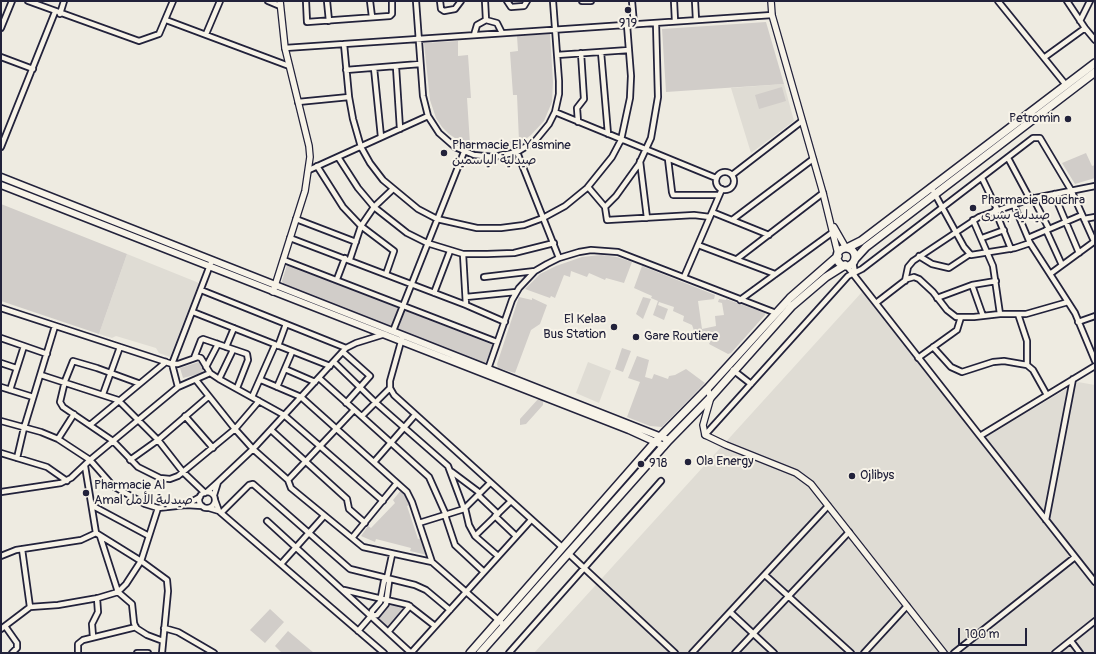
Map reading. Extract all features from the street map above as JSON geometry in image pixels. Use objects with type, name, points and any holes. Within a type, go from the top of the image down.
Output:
[{"type":"main road","points":[[480,653],[562,547],[658,439],[792,306],[812,287],[833,272],[850,263],[863,244],[931,187],[1095,62]]},
{"type":"main road","points":[[470,653],[502,623],[569,554],[666,443],[711,397],[731,368],[776,313],[800,289],[828,266],[842,250],[863,244],[936,193],[1095,72]]},
{"type":"main road","points":[[1,177],[60,204],[211,264],[273,292],[388,331]]},
{"type":"main road","points":[[1,185],[60,204]]},
{"type":"main road","points":[[846,248],[854,252],[850,263]]},
{"type":"main road","points":[[838,255],[840,262],[850,263]]},
{"type":"main road","points":[[211,264],[276,284],[402,338],[666,443]]},
{"type":"main road","points":[[828,266],[833,272]]},
{"type":"street","points":[[1,28],[12,1]]},
{"type":"street","points":[[28,1],[60,14],[139,41],[159,34],[173,1]]},
{"type":"street","points":[[60,14],[64,1]]},
{"type":"street","points":[[206,34],[220,1]]},
{"type":"street","points":[[268,1],[280,3],[285,48],[309,146],[309,170],[284,260],[273,292]]},
{"type":"street","points":[[306,1],[307,22],[391,16],[392,1]]},
{"type":"street","points":[[327,1],[329,21]]},
{"type":"street","points":[[370,1],[372,17]]},
{"type":"street","points":[[416,1],[423,96],[428,116],[446,141],[464,152],[484,157],[494,157],[518,152],[543,134],[555,112],[559,94],[553,1]]},
{"type":"street","points":[[440,1],[441,9],[444,11],[455,10],[461,1]]},
{"type":"street","points":[[485,1],[486,20]]},
{"type":"street","points":[[507,1],[511,7],[524,6],[527,1]]},
{"type":"street","points":[[582,1],[591,1]]},
{"type":"street","points":[[632,1],[634,24]]},
{"type":"street","points":[[674,1],[675,21]]},
{"type":"street","points":[[695,1],[696,20]]},
{"type":"street","points":[[771,1],[772,15],[823,194],[838,255]]},
{"type":"street","points":[[998,1],[1045,57],[1066,85]]},
{"type":"street","points":[[1067,1],[1084,28],[1095,40]]},
{"type":"street","points":[[1080,21],[1090,1]]},
{"type":"street","points":[[1,147],[55,12]]},
{"type":"street","points":[[285,48],[772,15]]},
{"type":"street","points":[[166,20],[289,66]]},
{"type":"street","points":[[474,35],[477,25],[486,20],[497,23],[502,33]]},
{"type":"street","points":[[605,207],[616,196],[640,161],[651,138],[656,118],[658,97],[656,23]]},
{"type":"street","points":[[344,44],[349,97],[353,119],[361,147],[370,163],[383,180],[418,209],[437,220],[477,228],[500,228],[524,224],[543,218],[565,206],[588,187],[612,157],[621,140],[630,98],[627,25]]},
{"type":"street","points":[[1045,57],[1084,28]]},
{"type":"street","points":[[557,55],[628,50]]},
{"type":"street","points":[[601,52],[608,134]]},
{"type":"street","points":[[578,122],[577,108],[584,99],[581,53]]},
{"type":"street","points":[[1,57],[33,69]]},
{"type":"street","points":[[346,70],[420,64]]},
{"type":"street","points":[[396,66],[400,129]]},
{"type":"street","points":[[374,68],[381,137]]},
{"type":"street","points":[[298,102],[349,97]]},
{"type":"street","points":[[555,112],[716,178]]},
{"type":"street","points":[[309,170],[428,116]]},
{"type":"street","points":[[732,175],[802,121]]},
{"type":"street","points":[[705,435],[853,272],[862,268],[943,208],[1033,138],[1038,137],[1071,190],[1094,241],[1050,274]]},
{"type":"street","points":[[186,505],[200,497],[218,482],[253,449],[344,350],[356,343],[388,331],[403,306],[464,152]]},
{"type":"street","points":[[518,152],[559,258]]},
{"type":"street","points":[[338,157],[358,188],[374,207],[407,233],[427,243],[463,254],[514,253],[554,243]]},
{"type":"street","points":[[1008,158],[1048,230],[1062,265]]},
{"type":"street","points":[[668,159],[673,194],[719,195]]},
{"type":"street","points":[[732,220],[813,159]]},
{"type":"street","points":[[640,161],[646,218]]},
{"type":"street","points":[[317,166],[335,196],[361,226],[394,250],[386,274]]},
{"type":"street","points":[[725,172],[732,175],[734,180],[732,186],[728,189],[722,189],[716,183],[716,178],[720,173],[725,172]]},
{"type":"street","points":[[982,178],[1011,249]]},
{"type":"street","points":[[905,281],[908,265],[973,220],[996,210],[1032,199],[1095,186]]},
{"type":"street","points":[[588,187],[605,207],[607,220],[711,215],[732,220],[769,235]]},
{"type":"street","points":[[931,187],[936,193],[970,254]]},
{"type":"street","points":[[337,279],[356,242],[361,226],[374,207],[393,189]]},
{"type":"street","points":[[684,277],[722,189]]},
{"type":"street","points":[[737,259],[823,194]]},
{"type":"street","points":[[1054,194],[1079,253]]},
{"type":"street","points":[[1014,205],[1029,240],[1068,302],[1095,361]]},
{"type":"street","points":[[919,256],[932,264],[949,268],[970,254],[975,255],[1011,249],[1065,223],[1083,217],[1095,217]]},
{"type":"street","points":[[829,218],[846,248]]},
{"type":"street","points":[[296,219],[356,242]]},
{"type":"street","points":[[973,220],[989,253],[996,281],[1000,314]]},
{"type":"street","points":[[982,238],[1004,230]]},
{"type":"street","points":[[740,300],[832,232]]},
{"type":"street","points":[[290,238],[466,305],[505,322]]},
{"type":"street","points":[[698,244],[775,274]]},
{"type":"street","points":[[434,293],[450,250]]},
{"type":"street","points":[[486,372],[516,292],[535,271],[559,258],[591,250],[618,252],[776,313]]},
{"type":"street","points":[[463,254],[466,305]]},
{"type":"street","points":[[284,260],[337,279],[497,342]]},
{"type":"street","points":[[850,263],[853,272],[918,358],[1095,582]]},
{"type":"street","points":[[178,387],[172,364],[211,264]]},
{"type":"street","points":[[484,277],[535,271]]},
{"type":"street","points":[[876,303],[905,281],[914,277],[919,279],[952,315],[961,318],[1000,314],[1033,313],[1068,302]]},
{"type":"street","points":[[937,298],[972,285],[996,281]]},
{"type":"street","points":[[972,285],[983,316]]},
{"type":"street","points":[[201,290],[286,324],[344,350],[370,376],[346,403]]},
{"type":"street","points":[[466,297],[516,292]]},
{"type":"street","points":[[1,308],[172,364],[194,358],[201,358],[210,373],[284,415],[383,501]]},
{"type":"street","points":[[193,312],[330,366]]},
{"type":"street","points":[[1018,314],[1027,341],[1027,365]]},
{"type":"street","points":[[1078,322],[1095,316]]},
{"type":"street","points":[[918,358],[957,330],[961,318]]},
{"type":"street","points":[[252,397],[286,324]]},
{"type":"street","points":[[17,458],[24,428],[55,326]]},
{"type":"street","points":[[226,347],[234,328]]},
{"type":"street","points":[[1,338],[47,354]]},
{"type":"street","points":[[362,416],[390,388],[402,338]]},
{"type":"street","points":[[194,358],[202,339],[207,339],[233,350],[243,352],[248,357],[237,388]]},
{"type":"street","points":[[206,367],[218,344]]},
{"type":"street","points":[[10,390],[24,346]]},
{"type":"street","points":[[103,394],[120,347]]},
{"type":"street","points":[[933,347],[951,367],[962,372],[994,362],[1004,361],[1027,365],[1033,370],[1047,395]]},
{"type":"street","points":[[219,379],[233,350]]},
{"type":"street","points":[[277,387],[292,352]]},
{"type":"street","points":[[138,383],[111,372],[73,361],[65,381],[60,402],[74,414],[113,441],[130,460],[145,472],[160,478],[174,478],[183,472],[235,429],[259,401]]},
{"type":"street","points":[[90,425],[138,383],[166,362]]},
{"type":"street","points":[[334,362],[375,402],[448,466],[452,472],[469,525],[475,536],[498,556]]},
{"type":"street","points":[[1,363],[16,368]]},
{"type":"street","points":[[980,436],[1095,366]]},
{"type":"street","points":[[731,368],[751,384]]},
{"type":"street","points":[[284,370],[315,382]]},
{"type":"street","points":[[1,492],[67,481],[178,387],[210,373]]},
{"type":"street","points":[[41,375],[65,381],[118,400],[158,440],[183,472],[215,498],[220,512]]},
{"type":"street","points":[[319,378],[429,477],[445,515],[455,545],[484,572]]},
{"type":"street","points":[[1046,520],[1073,379]]},
{"type":"street","points":[[196,380],[235,429],[253,449],[288,480],[291,488],[363,548],[432,562]]},
{"type":"street","points":[[260,380],[301,397],[398,483],[410,497],[432,562],[502,623]]},
{"type":"street","points":[[1,387],[34,397]]},
{"type":"street","points":[[390,388],[394,395],[415,415],[562,547]]},
{"type":"street","points":[[708,389],[711,397],[703,424],[705,435],[717,442],[796,473],[811,484],[944,653]]},
{"type":"street","points":[[130,460],[158,440],[208,396]]},
{"type":"street","points":[[288,480],[354,410]]},
{"type":"street","points":[[58,439],[74,414]]},
{"type":"street","points":[[374,462],[415,415]]},
{"type":"street","points":[[185,416],[213,448]]},
{"type":"street","points":[[1,421],[58,439],[90,460],[113,486],[132,497],[158,508],[186,505],[205,507],[220,512],[384,653]]},
{"type":"street","points":[[271,430],[347,499],[349,509],[365,523]]},
{"type":"street","points":[[1,453],[47,467],[67,481]]},
{"type":"street","points":[[85,466],[98,535],[118,592],[132,604],[136,627],[147,635],[163,641]]},
{"type":"street","points":[[452,472],[479,494],[516,536]]},
{"type":"street","points":[[205,507],[214,505],[218,482]]},
{"type":"street","points":[[509,653],[661,482]]},
{"type":"street","points":[[352,538],[398,483]]},
{"type":"street","points":[[419,523],[464,509],[490,483]]},
{"type":"street","points":[[220,512],[249,484],[253,484],[350,569],[421,587],[450,610]]},
{"type":"street","points":[[200,497],[200,502],[205,507]]},
{"type":"street","points":[[475,536],[510,501]]},
{"type":"street","points":[[93,506],[149,536]]},
{"type":"street","points":[[692,653],[828,506]]},
{"type":"street","points":[[12,653],[17,648],[18,643],[3,628],[30,607],[58,605],[96,598],[118,592],[126,584],[141,561],[158,508]]},
{"type":"street","points":[[281,564],[324,516]]},
{"type":"street","points":[[267,521],[411,653],[531,520]]},
{"type":"street","points":[[735,653],[849,532]]},
{"type":"street","points":[[1,556],[22,549],[81,540],[98,535],[141,561],[167,580],[168,591],[162,653]]},
{"type":"street","points":[[22,549],[30,607]]},
{"type":"street","points":[[569,554],[675,653]]},
{"type":"street","points":[[358,631],[371,616],[372,611],[381,598],[384,581],[387,578],[392,555]]},
{"type":"street","points":[[954,653],[1075,557]]},
{"type":"street","points":[[765,575],[851,653]]},
{"type":"street","points":[[371,616],[377,615],[386,604],[389,582],[387,578]]},
{"type":"street","points":[[343,590],[386,599],[410,606],[435,626]]},
{"type":"street","points":[[93,637],[92,624],[98,612],[96,598]]},
{"type":"street","points":[[388,632],[410,606]]},
{"type":"street","points":[[864,653],[907,606]]},
{"type":"street","points":[[730,612],[774,653]]},
{"type":"street","points":[[1055,653],[1095,621]]},
{"type":"street","points":[[78,653],[80,642],[93,637],[136,627]]},
{"type":"street","points":[[164,628],[178,632],[212,652]]},
{"type":"street","points":[[1071,641],[1080,653]]},
{"type":"street","points":[[137,653],[148,653]]},
{"type":"shaded area","points":[[766,22],[784,84],[666,92],[662,29]]},
{"type":"shaded area","points":[[550,34],[553,82],[552,102],[544,121],[531,135],[523,141],[504,149],[485,150],[465,145],[442,127],[436,118],[430,100],[424,43],[458,41],[458,56],[468,55],[471,98],[467,98],[470,144],[519,141],[517,95],[513,95],[510,52],[518,51],[517,36]]},
{"type":"shaded area","points":[[784,84],[794,121],[751,153],[731,88]]},
{"type":"shaded area","points":[[782,87],[786,101],[759,109],[755,95]]},
{"type":"shaded area","points":[[1086,153],[1092,166],[1095,165],[1095,178],[1075,184],[1062,163]]},
{"type":"shaded area","points":[[1,204],[127,254],[99,334],[1,301]]},
{"type":"shaded area","points":[[127,254],[199,283],[170,357],[159,353],[156,348],[116,336],[112,338],[99,334]]},
{"type":"shaded area","points":[[601,255],[617,257],[632,262],[624,283],[606,278],[605,280],[589,273],[587,277],[571,271],[570,277],[564,275],[555,298],[551,296],[550,298],[525,289],[540,274],[556,266],[582,257]]},
{"type":"shaded area","points":[[287,265],[493,345],[485,364],[283,284],[282,281]]},
{"type":"shaded area","points":[[642,266],[715,295],[714,299],[698,301],[702,329],[716,326],[715,316],[724,315],[722,303],[718,302],[719,299],[726,299],[765,313],[765,315],[731,353],[728,354],[709,344],[712,338],[702,333],[700,340],[697,339],[692,325],[683,321],[684,316],[673,311],[674,307],[659,302],[658,305],[668,309],[664,320],[653,315],[658,301],[651,298],[652,296],[634,288]]},
{"type":"shaded area","points":[[862,292],[979,441],[1078,382],[1095,385],[1095,653],[534,653]]},
{"type":"shaded area","points":[[519,297],[532,300],[532,298],[547,305],[540,324],[531,330],[515,373],[498,368],[497,364]]},
{"type":"shaded area","points":[[643,297],[651,299],[643,319],[636,314]]},
{"type":"shaded area","points":[[622,348],[631,351],[623,372],[615,369]]},
{"type":"shaded area","points":[[637,356],[649,360],[645,377],[652,379],[654,374],[668,379],[669,376],[675,375],[686,369],[705,383],[662,427],[650,426],[627,417],[640,382],[628,378]]},
{"type":"shaded area","points":[[199,362],[203,370],[202,373],[183,378],[180,368]]},
{"type":"shaded area","points":[[588,362],[611,371],[599,403],[576,393]]},
{"type":"shaded area","points":[[539,398],[543,399],[543,405],[526,424],[520,425],[520,419]]},
{"type":"shaded area","points":[[402,489],[407,494],[410,505],[407,506],[418,539],[421,538],[427,555],[410,551],[411,548],[376,539],[375,542],[361,536],[368,526],[371,528],[395,503],[393,500]]},
{"type":"shaded area","points":[[391,604],[407,608],[389,628],[379,618]]},
{"type":"shaded area","points":[[270,609],[284,622],[265,643],[250,630]]},
{"type":"shaded area","points":[[288,631],[314,653],[282,653],[275,646]]},
{"type":"place","name":"919","points":[[628,10]]},
{"type":"place","name":"Petromin","points":[[1068,119]]},
{"type":"place","name":"Pharmacie El Yasmine صيدلية الياسمين","points":[[444,153]]},
{"type":"place","name":"Pharmacie Bouchra صيدلية بشرى","points":[[973,208]]},
{"type":"place","name":"El Kelaa Bus Station","points":[[614,327]]},
{"type":"place","name":"Gare Routiere","points":[[636,337]]},
{"type":"place","name":"Ola Energy","points":[[688,462]]},
{"type":"place","name":"918","points":[[641,464]]},
{"type":"place","name":"Ojlibys","points":[[852,476]]},
{"type":"place","name":"Pharmacie Al Amal صيدلية الأمل","points":[[86,493]]}]
